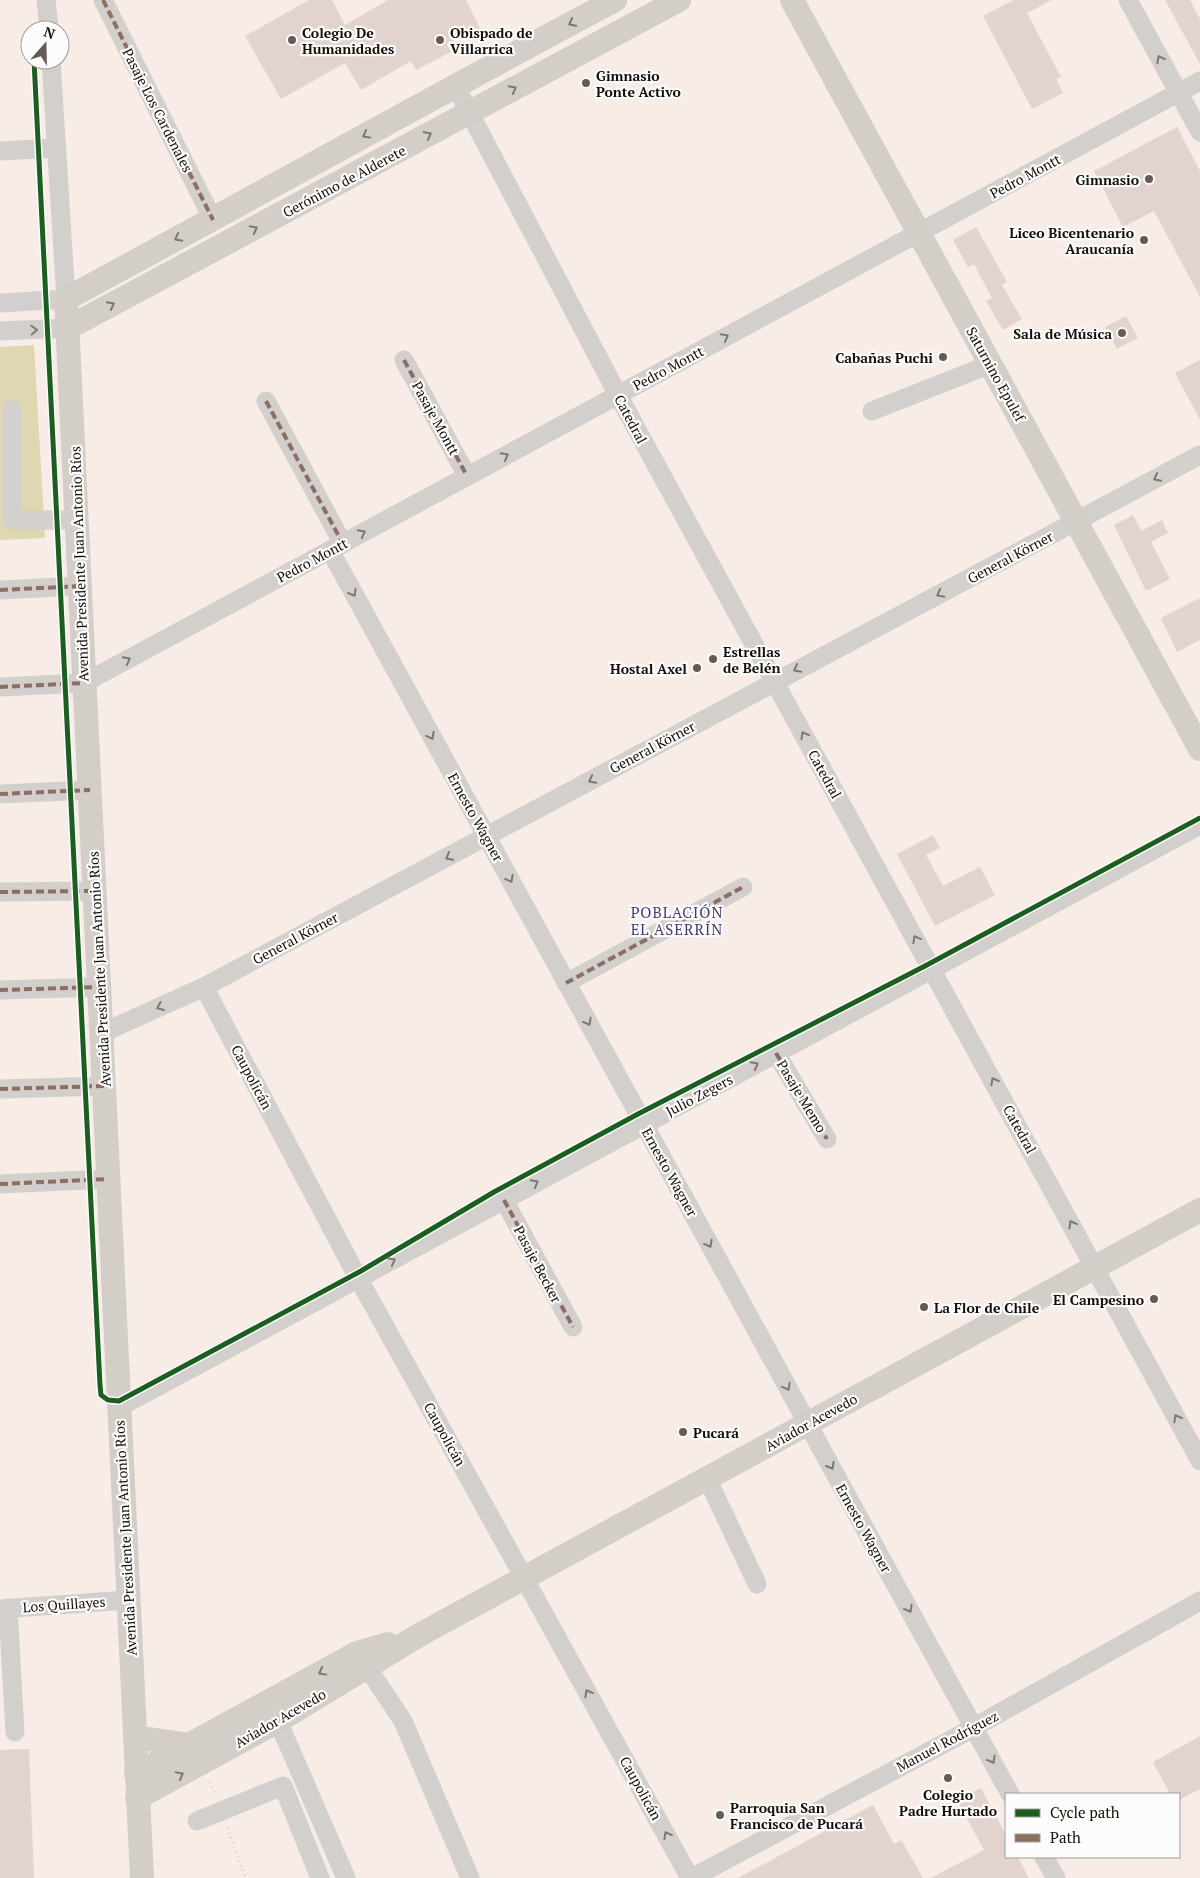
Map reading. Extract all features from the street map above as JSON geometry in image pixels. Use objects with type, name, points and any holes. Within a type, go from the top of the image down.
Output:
[{"type":"main road","name":"Gerónimo de Alderete","points":[[66,299],[615,0]]},
{"type":"main road","name":"Gerónimo de Alderete","points":[[68,328],[679,0]]},
{"type":"main road","name":"Saturnino Epulef","points":[[792,0],[1200,749]]},
{"type":"main road","name":"Avenida Presidente Juan Antonio Ríos","points":[[66,299],[142,1878]]},
{"type":"main road","name":"Aviador Acevedo","points":[[138,1798],[278,1721],[421,1634],[1200,1210]]},
{"type":"main road","name":"Aviador Acevedo","points":[[136,1774],[357,1654],[421,1634]]},
{"type":"main road","points":[[249,1712],[278,1721],[288,1691]]},
{"type":"main road","points":[[134,1737],[190,1745]]},
{"type":"street","points":[[46,0],[48,20]]},
{"type":"street","name":"Pasaje Los Cardenales","points":[[103,0],[213,220]]},
{"type":"street","points":[[1128,0],[1200,132]]},
{"type":"street","name":"Avenida Presidente Juan Antonio Ríos","points":[[52,70],[66,299]]},
{"type":"street","name":"Pedro Montt","points":[[84,683],[1200,81]]},
{"type":"street","name":"Catedral","points":[[455,86],[618,395],[1200,1461]]},
{"type":"street","points":[[0,150],[56,148]]},
{"type":"street","name":"Gerónimo de Alderete","points":[[0,303],[66,299]]},
{"type":"street","name":"Gerónimo de Alderete","points":[[0,331],[68,328]]},
{"type":"street","name":"Pasaje Montt","points":[[404,360],[467,476]]},
{"type":"street","points":[[872,411],[990,364]]},
{"type":"street","name":"Ernesto Wagner","points":[[266,401],[336,547],[486,837],[1009,1793]]},
{"type":"street","points":[[12,409],[12,520],[78,520]]},
{"type":"street","name":"General Körner","points":[[102,1033],[204,987],[1200,455]]},
{"type":"street","points":[[0,590],[80,586]]},
{"type":"street","points":[[0,688],[84,683]]},
{"type":"street","points":[[0,794],[90,790]]},
{"type":"street","name":"Julio Zegers","points":[[118,1408],[1200,825]]},
{"type":"street","points":[[566,983],[743,887]]},
{"type":"street","points":[[0,892],[95,891]]},
{"type":"street","points":[[0,990],[99,987]]},
{"type":"street","name":"Caupolicán","points":[[204,987],[359,1278],[691,1878]]},
{"type":"street","name":"Pasaje Memo","points":[[776,1053],[827,1139]]},
{"type":"street","points":[[0,1089],[104,1086]]},
{"type":"street","points":[[0,1184],[108,1179]]},
{"type":"street","name":"Pasaje Becker","points":[[504,1200],[573,1328]]},
{"type":"street","points":[[708,1478],[757,1584]]},
{"type":"street","name":"Los Quillayes","points":[[4,1608],[128,1600]]},
{"type":"street","name":"Manuel Rodríguez","points":[[691,1878],[1200,1601]]},
{"type":"street","points":[[4,1608],[15,1732]]},
{"type":"street","points":[[367,1667],[403,1721],[470,1878]]},
{"type":"street","points":[[278,1721],[346,1878]]},
{"type":"street","points":[[197,1821],[283,1786],[320,1878]]},
{"type":"street","points":[[1045,1858],[1056,1878]]},
{"type":"shaded area","points":[[34,345],[45,538],[0,540],[0,347]]},
{"type":"building","points":[[309,0],[332,0],[345,25],[388,0],[466,0],[480,28],[447,44],[451,52],[416,70],[411,61],[361,90],[345,63],[281,99],[245,36]]},
{"type":"building","points":[[1014,0],[1052,0],[1027,13],[1061,77],[1056,79],[1063,93],[1032,109],[983,16]]},
{"type":"building","points":[[1165,0],[1190,0],[1200,19],[1200,64]]},
{"type":"building","name":"Gimnasio","points":[[1177,127],[1200,171],[1200,297],[1154,211],[1123,227],[1094,171]]},
{"type":"building","points":[[976,227],[1007,282],[1002,285],[1022,319],[1003,330],[986,301],[992,298],[974,264],[968,267],[953,240]]},
{"type":"building","name":"Sala de Música","points":[[1126,316],[1138,338],[1117,349],[1105,327]]},
{"type":"building","points":[[1200,360],[1200,420],[1175,373]]},
{"type":"building","points":[[1133,515],[1141,531],[1162,520],[1168,533],[1151,542],[1170,579],[1146,591],[1114,525]]},
{"type":"building","points":[[1200,598],[1200,640],[1177,652],[1161,618]]},
{"type":"building","points":[[933,835],[940,848],[926,855],[943,886],[980,867],[995,895],[935,926],[897,854]]},
{"type":"building","points":[[1200,1736],[1200,1789],[1180,1799],[1180,1793],[1169,1793],[1153,1762]]},
{"type":"building","points":[[29,1749],[34,1878],[0,1878],[0,1750]]},
{"type":"building","points":[[981,1788],[1005,1833],[1005,1858],[1019,1858],[1029,1878],[931,1878],[984,1850],[957,1800]]},
{"type":"building","points":[[873,1805],[894,1844],[901,1840],[923,1878],[738,1878]]},
{"type":"marked path","points":[[103,0],[213,220]]},
{"type":"marked path","points":[[404,360],[467,476]]},
{"type":"marked path","points":[[266,401],[343,544]]},
{"type":"marked path","points":[[0,590],[81,586]]},
{"type":"marked path","points":[[0,687],[84,683]]},
{"type":"marked path","points":[[0,794],[90,790]]},
{"type":"marked path","points":[[566,983],[743,887]]},
{"type":"marked path","points":[[0,892],[95,891]]},
{"type":"marked path","points":[[0,990],[99,987]]},
{"type":"marked path","points":[[776,1053],[827,1139]]},
{"type":"marked path","points":[[0,1089],[104,1086]]},
{"type":"marked path","points":[[0,1184],[108,1179]]},
{"type":"marked path","points":[[504,1200],[573,1327]]},
{"type":"cycle path","points":[[34,70],[100,1385],[101,1395],[108,1400],[119,1401],[361,1271],[494,1192],[638,1114],[925,966],[1200,818]]},
{"type":"place","name":"Colegio De Humanidades","points":[[292,40]]},
{"type":"place","name":"Obispado de Villarrica","points":[[440,40]]},
{"type":"place","name":"Gimnasio Ponte Activo","points":[[586,83]]},
{"type":"place","name":"Gimnasio","points":[[1149,179]]},
{"type":"place","name":"Liceo Bicentenario Araucanía","points":[[1144,240]]},
{"type":"place","name":"Sala de Música","points":[[1122,333]]},
{"type":"place","name":"Cabañas Puchi","points":[[943,357]]},
{"type":"place","name":"Estrellas de Belén","points":[[713,659]]},
{"type":"place","name":"Hostal Axel","points":[[697,668]]},
{"type":"place","name":"El Campesino","points":[[1154,1299]]},
{"type":"place","name":"La Flor de Chile","points":[[924,1307]]},
{"type":"place","name":"Pucará","points":[[683,1432]]},
{"type":"place","name":"Colegio Padre Hurtado","points":[[948,1778]]},
{"type":"place","name":"Parroquia San Francisco de Pucará","points":[[720,1815]]},
{"type":"district","name":"POBLACIÓN EL ASERRÍN","points":[[677,920]]}]
